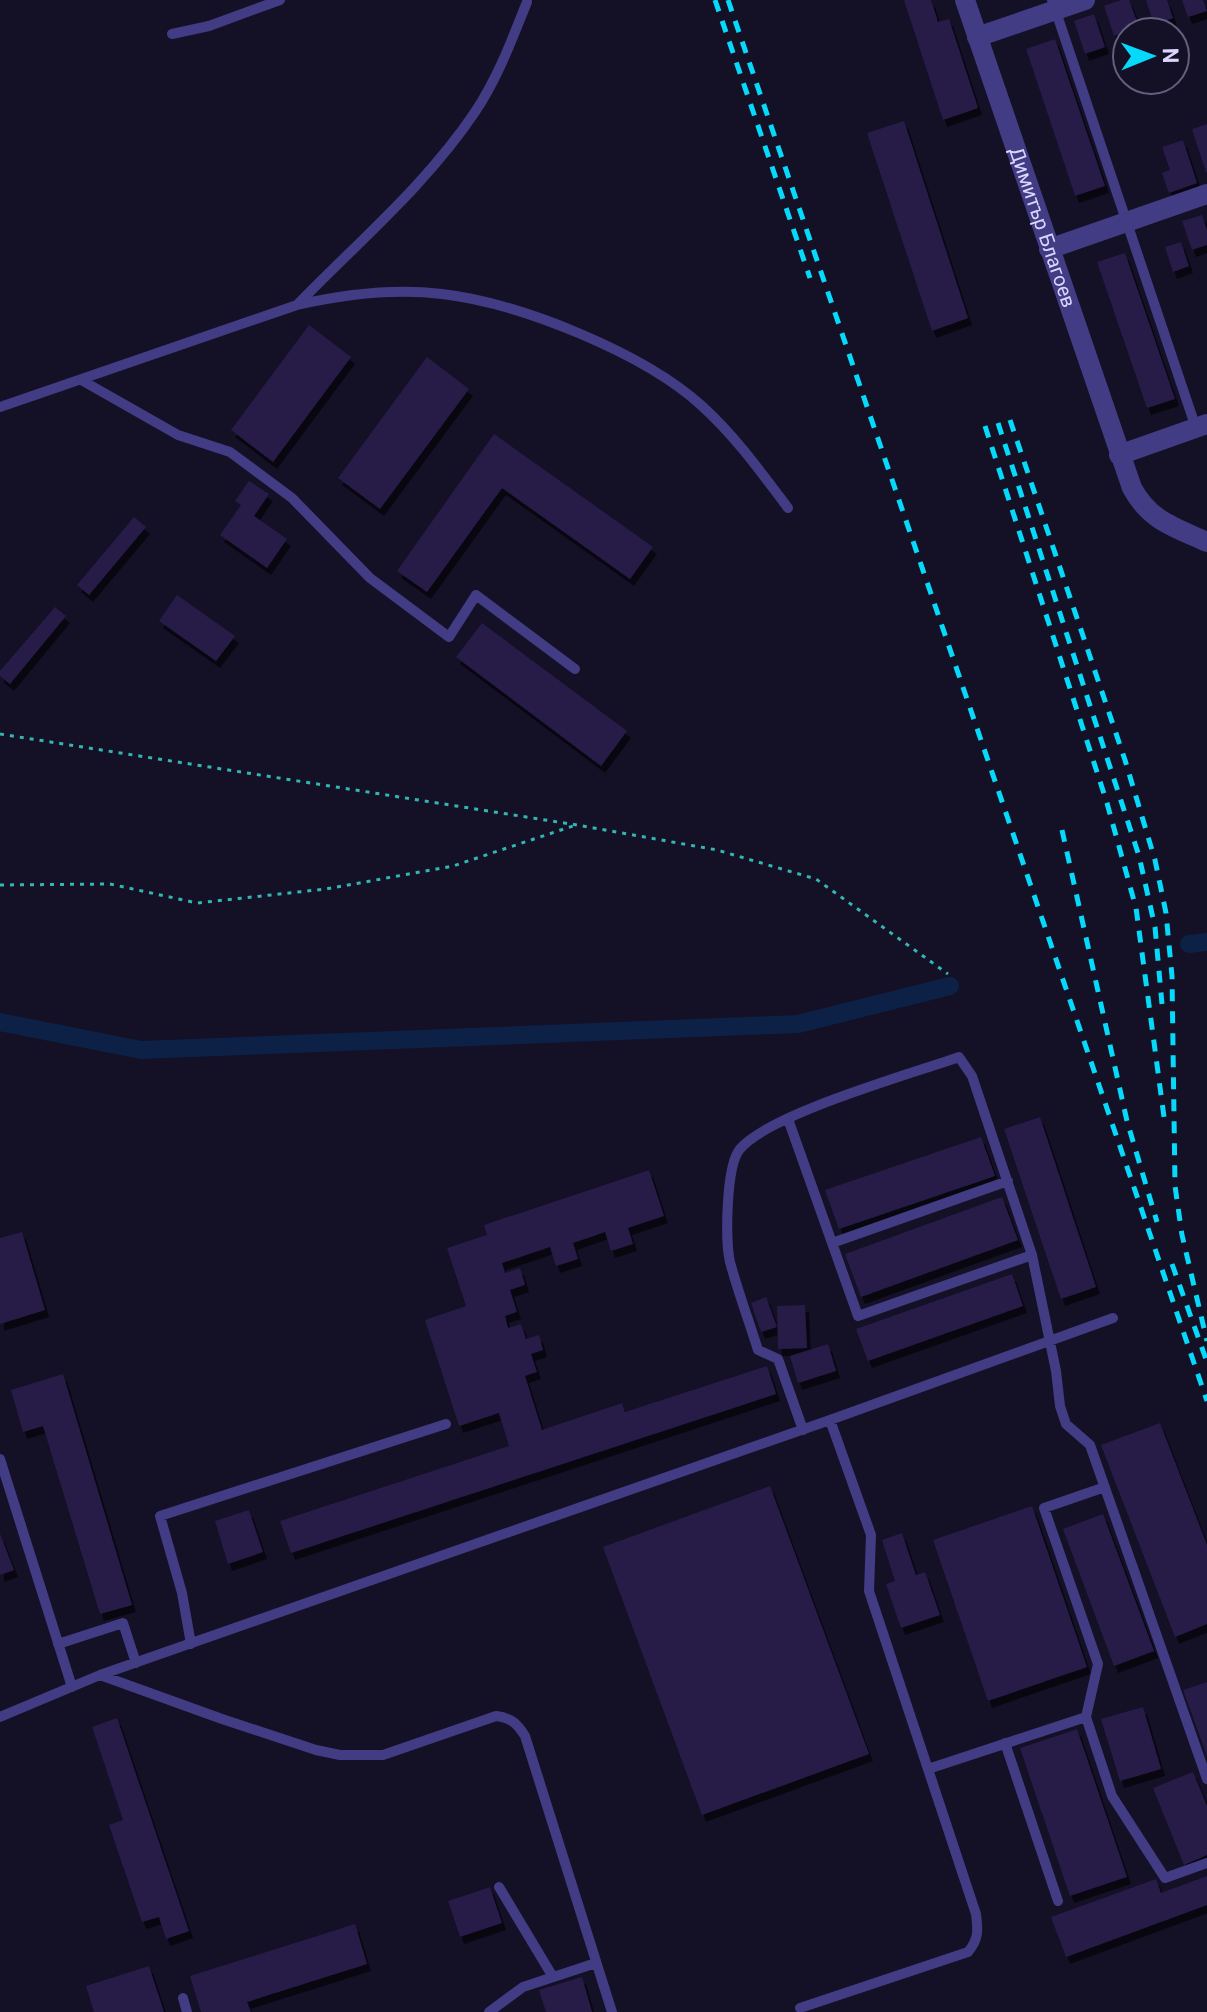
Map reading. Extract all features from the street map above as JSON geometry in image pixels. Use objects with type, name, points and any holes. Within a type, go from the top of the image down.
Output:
[{"type":"street","name":"Димитър Благоев","points":[[965,0],[1119,455],[1136,496],[1154,518],[1207,542]]},
{"type":"street","points":[[977,37],[1054,5],[1085,0]]},
{"type":"street","points":[[1049,249],[1207,194]]},
{"type":"street","points":[[1119,455],[1202,426]]},
{"type":"lane","points":[[172,34],[209,26],[280,0]]},
{"type":"lane","points":[[297,305],[406,197],[446,152],[477,110],[503,61],[527,2]]},
{"type":"lane","points":[[1054,5],[1202,426]]},
{"type":"lane","points":[[0,407],[297,305],[347,294],[443,294],[509,309],[608,345],[655,371],[701,405],[745,451],[788,508]]},
{"type":"lane","points":[[83,381],[178,435],[230,452],[292,498],[370,578],[449,637],[476,595],[575,669]]},
{"type":"lane","points":[[803,1430],[778,1359],[758,1350],[729,1259],[731,1166],[740,1149],[758,1134],[788,1119],[959,1057],[972,1076],[1032,1255],[1066,1424],[1090,1445],[1207,1779]]},
{"type":"lane","points":[[788,1119],[858,1316],[1032,1255]]},
{"type":"lane","points":[[832,1243],[1008,1181]]},
{"type":"lane","points":[[0,1717],[100,1675],[803,1430],[1113,1318]]},
{"type":"lane","points":[[800,2008],[968,1952],[976,1943],[978,1930],[976,1914],[869,1591],[871,1535],[830,1420]]},
{"type":"lane","points":[[191,1644],[182,1593],[160,1516],[446,1424]]},
{"type":"lane","points":[[0,1459],[72,1687]]},
{"type":"lane","points":[[1105,1487],[1044,1508],[1098,1664],[1086,1717],[1112,1796],[1165,1878],[1207,1863]]},
{"type":"lane","points":[[58,1644],[123,1623],[136,1663]]},
{"type":"lane","points":[[100,1675],[222,1719],[340,1755],[383,1755],[496,1716],[518,1723],[525,1736],[612,2012]]},
{"type":"lane","points":[[928,1769],[1086,1717]]},
{"type":"lane","points":[[1005,1743],[1058,1901]]},
{"type":"lane","points":[[499,1887],[553,1977]]},
{"type":"lane","points":[[489,2012],[523,1987],[596,1963]]},
{"type":"lane","points":[[183,1998],[187,2012]]},
{"type":"path","points":[[0,734],[717,850],[816,879],[948,974]]},
{"type":"path","points":[[0,885],[110,884],[197,903],[326,889],[453,866],[577,825]]},
{"type":"building","points":[[904,0],[931,0],[938,22],[949,19],[978,108],[943,120]]},
{"type":"building","points":[[1129,0],[1135,16],[1111,16],[1111,27],[1104,6]]},
{"type":"building","points":[[1146,0],[1167,0],[1172,16],[1151,16]]},
{"type":"building","points":[[1182,0],[1203,0],[1207,11],[1188,16]]},
{"type":"building","points":[[1094,14],[1105,47],[1085,54],[1074,21]]},
{"type":"building","points":[[1055,39],[1105,186],[1075,196],[1026,49]]},
{"type":"building","points":[[904,121],[968,318],[932,331],[867,133]]},
{"type":"building","points":[[1207,124],[1207,172],[1206,172],[1192,129]]},
{"type":"building","points":[[1183,140],[1197,183],[1169,193],[1162,173],[1170,170],[1162,147]]},
{"type":"building","points":[[1202,215],[1207,230],[1207,245],[1192,250],[1182,221]]},
{"type":"building","points":[[1181,242],[1189,266],[1173,272],[1165,247]]},
{"type":"building","points":[[1125,253],[1175,399],[1147,408],[1097,262]]},
{"type":"building","points":[[309,325],[351,357],[273,462],[231,430]]},
{"type":"building","points":[[427,357],[469,389],[380,509],[338,478]]},
{"type":"building","points":[[494,434],[653,547],[630,579],[502,488],[427,592],[397,571]]},
{"type":"building","points":[[249,481],[269,494],[254,516],[287,539],[267,568],[220,535],[241,505],[235,501]]},
{"type":"building","points":[[134,517],[146,527],[89,595],[77,585]]},
{"type":"building","points":[[177,595],[235,636],[216,661],[159,621]]},
{"type":"building","points":[[55,607],[66,616],[10,684],[0,676],[0,671]]},
{"type":"building","points":[[482,623],[627,731],[601,766],[456,657]]},
{"type":"building","points":[[1040,1117],[1096,1287],[1061,1299],[1004,1129]]},
{"type":"building","points":[[981,1137],[995,1176],[839,1229],[825,1190]]},
{"type":"building","points":[[649,1170],[664,1216],[628,1228],[633,1244],[611,1251],[605,1232],[573,1243],[578,1259],[556,1266],[550,1247],[502,1263],[505,1273],[520,1268],[525,1285],[510,1290],[517,1312],[505,1316],[508,1328],[521,1324],[526,1339],[539,1335],[543,1350],[531,1354],[537,1372],[525,1376],[542,1430],[622,1403],[625,1412],[767,1366],[776,1394],[291,1553],[280,1521],[509,1446],[499,1413],[459,1426],[425,1320],[466,1306],[447,1248],[487,1235],[484,1225]]},
{"type":"building","points":[[1002,1197],[1018,1240],[861,1297],[845,1254]]},
{"type":"building","points":[[22,1232],[45,1310],[0,1324],[0,1238]]},
{"type":"building","points":[[1012,1274],[1023,1306],[868,1361],[856,1329]]},
{"type":"building","points":[[766,1297],[777,1327],[761,1332],[751,1303]]},
{"type":"building","points":[[805,1305],[807,1348],[778,1349],[777,1306]]},
{"type":"building","points":[[828,1344],[836,1371],[798,1383],[790,1356]]},
{"type":"building","points":[[63,1374],[132,1605],[100,1614],[43,1426],[23,1432],[11,1390]]},
{"type":"building","points":[[1160,1423],[1207,1545],[1207,1624],[1175,1637],[1101,1445]]},
{"type":"building","points":[[770,1486],[869,1754],[702,1815],[603,1547]]},
{"type":"building","points":[[1032,1506],[1087,1667],[988,1701],[933,1540]]},
{"type":"building","points":[[249,1510],[263,1552],[228,1564],[215,1521]]},
{"type":"building","points":[[1103,1514],[1154,1651],[1114,1666],[1063,1529]]},
{"type":"building","points":[[902,1533],[916,1575],[925,1572],[940,1615],[901,1628],[886,1584],[895,1581],[882,1540]]},
{"type":"building","points":[[0,1534],[14,1570],[0,1575]]},
{"type":"building","points":[[1207,1682],[1207,1756],[1183,1690]]},
{"type":"building","points":[[1143,1707],[1161,1769],[1120,1781],[1101,1719]]},
{"type":"building","points":[[117,1718],[189,1931],[166,1939],[159,1917],[142,1922],[109,1825],[123,1820],[92,1727]]},
{"type":"building","points":[[1077,1729],[1127,1877],[1070,1896],[1020,1748]]},
{"type":"building","points":[[1193,1772],[1207,1806],[1207,1855],[1184,1865],[1153,1788]]},
{"type":"building","points":[[1207,1876],[1207,1905],[1066,1957],[1051,1917],[1156,1879],[1161,1893]]},
{"type":"building","points":[[490,1887],[502,1923],[460,1937],[448,1901]]},
{"type":"building","points":[[355,1924],[367,1964],[247,2002],[251,2012],[201,2012],[190,1976]]},
{"type":"building","points":[[149,1966],[164,2012],[94,2012],[86,1986]]},
{"type":"building","points":[[582,1977],[592,2012],[546,2012],[539,1990]]},
{"type":"waterway","points":[[1189,944],[1207,942]]},
{"type":"waterway","points":[[0,1022],[141,1050],[798,1024],[950,986]]},
{"type":"railway","points":[[715,0],[810,278]]},
{"type":"railway","points":[[728,0],[1207,1401]]},
{"type":"railway","points":[[1010,420],[1125,760],[1155,860],[1166,913],[1172,976],[1175,1186],[1182,1235],[1207,1341]]},
{"type":"railway","points":[[998,423],[1139,856],[1155,927],[1162,1004]]},
{"type":"railway","points":[[985,426],[1107,803],[1136,908],[1164,1117]]},
{"type":"railway","points":[[1062,830],[1127,1121],[1157,1222]]},
{"type":"railway","points":[[1172,1264],[1207,1362]]}]
